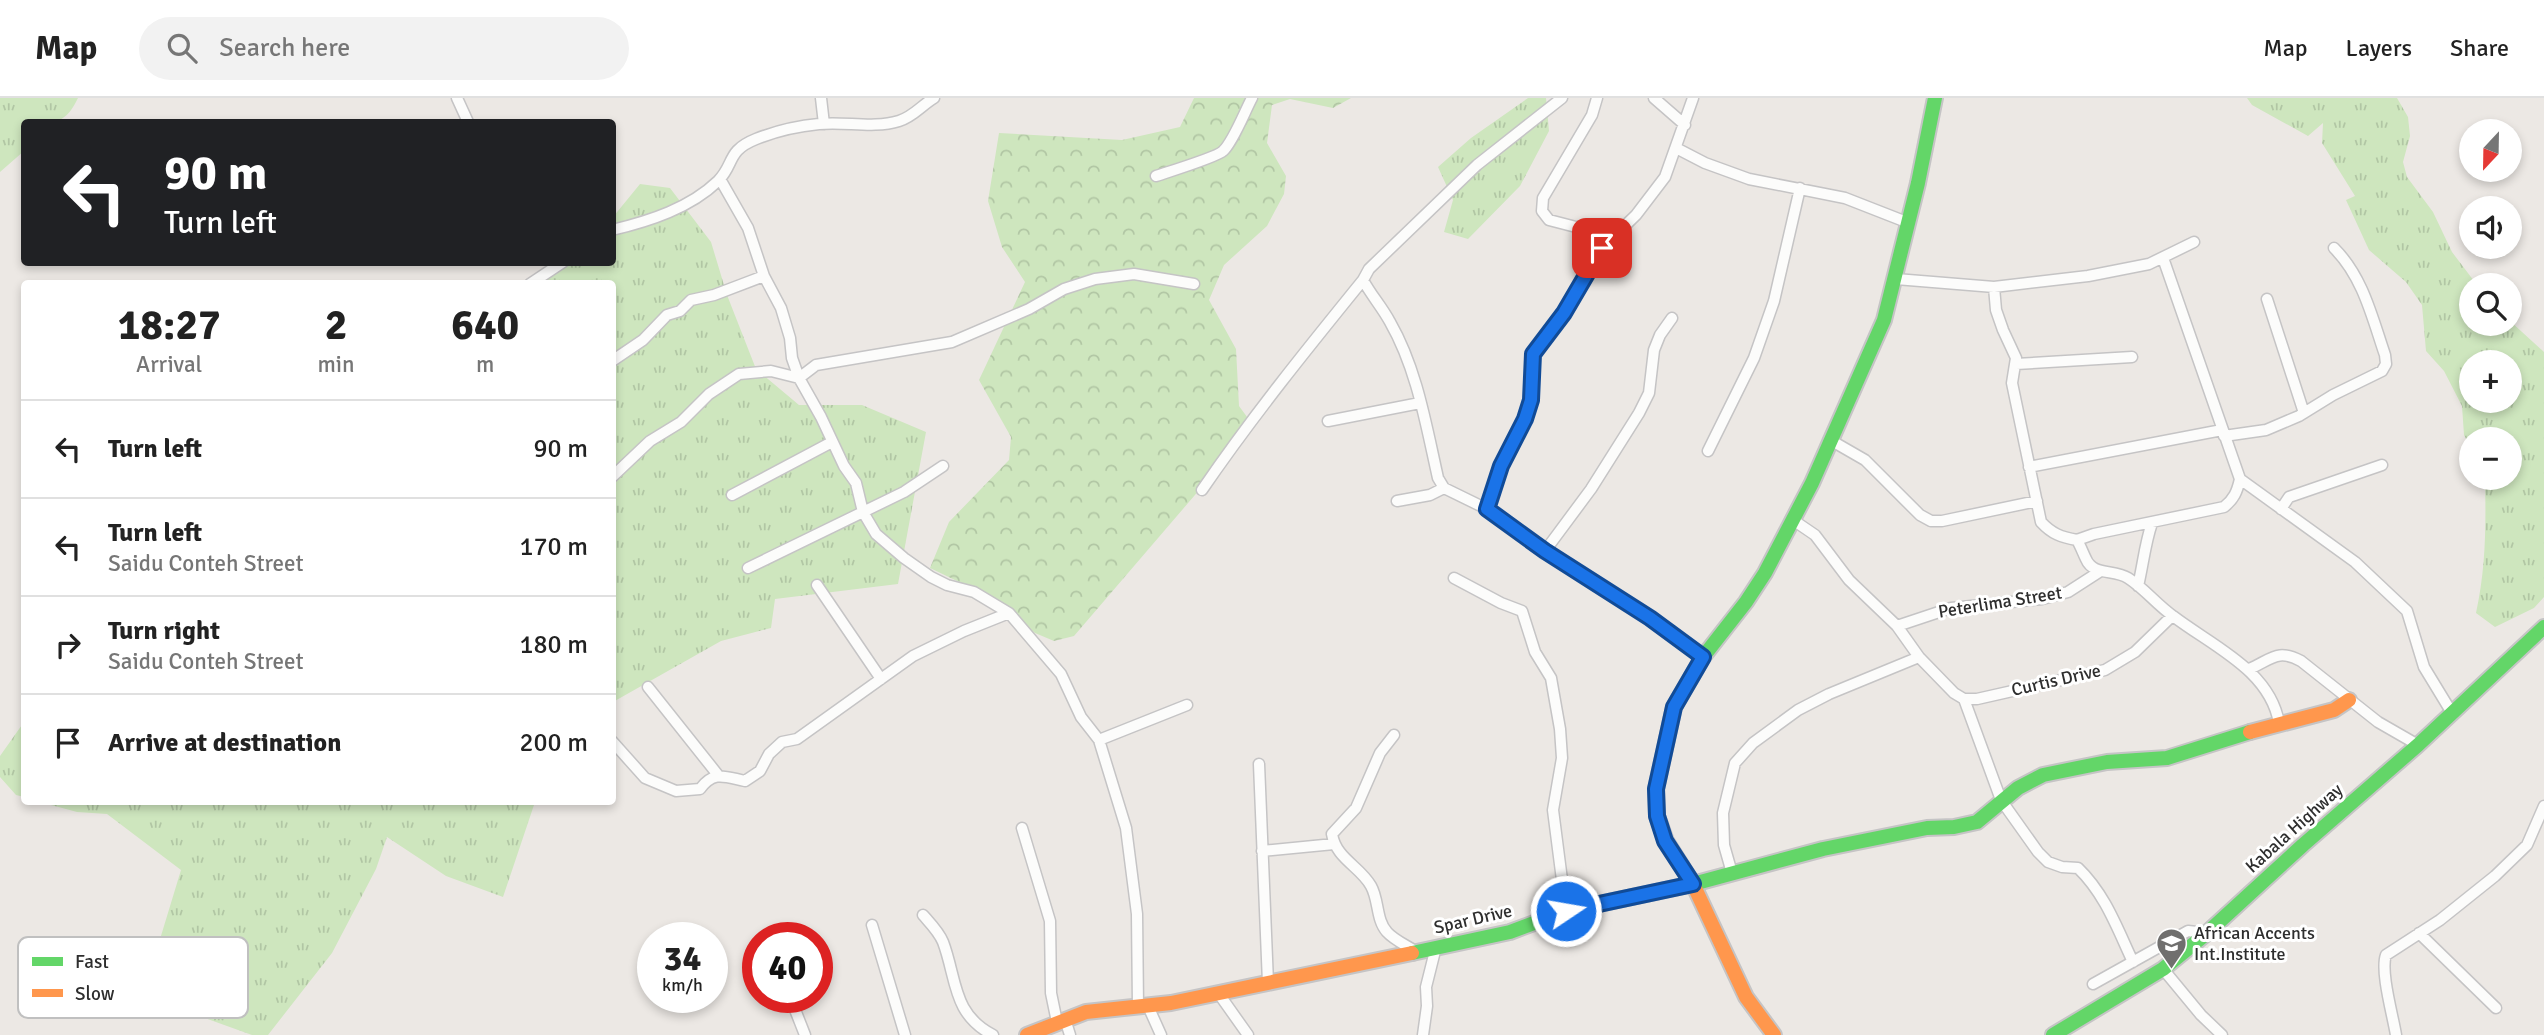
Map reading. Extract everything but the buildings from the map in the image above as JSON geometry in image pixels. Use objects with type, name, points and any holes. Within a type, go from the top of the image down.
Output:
[{"type":"street","points":[[457,98],[467,119]]},
{"type":"street","points":[[821,98],[824,124]]},
{"type":"street","points":[[616,229],[669,212],[707,190],[720,179],[741,146],[776,132],[824,124],[897,122],[917,112],[934,98]]},
{"type":"street","points":[[1156,176],[1211,158],[1223,151],[1252,98]]},
{"type":"street","points":[[1202,490],[1240,435],[1363,280],[1369,268],[1477,165],[1562,98]]},
{"type":"street","points":[[1597,98],[1592,115],[1543,198],[1542,211],[1549,220],[1576,228],[1602,248]]},
{"type":"street","points":[[1654,98],[1685,125]]},
{"type":"street","points":[[1487,509],[1501,466],[1525,419],[1531,400],[1533,354],[1564,313],[1602,248],[1652,195],[1664,177],[1693,98]]},
{"type":"street","points":[[1774,1035],[1746,997],[1693,884],[1665,841],[1657,816],[1656,789],[1674,707],[1703,657],[1746,603],[1765,573],[1832,441],[1884,320],[1909,223],[1935,98]]},
{"type":"street","points":[[1676,148],[1705,163],[1749,179],[1844,198],[1909,223]]},
{"type":"street","points":[[720,179],[748,228],[764,276],[781,308],[799,379],[856,483],[863,512],[876,534],[931,577],[947,585],[974,592],[1009,613],[1057,668],[1082,718],[1099,740],[1126,828],[1137,914],[1143,1006],[1161,1035]]},
{"type":"street","points":[[1708,451],[1754,358],[1774,301],[1800,188]]},
{"type":"street","points":[[707,190],[733,200]]},
{"type":"street","points":[[1896,279],[1994,287],[2120,271],[2163,258],[2194,243]]},
{"type":"street","points":[[2029,467],[2223,433],[2266,430],[2382,371],[2386,364],[2385,355],[2360,282],[2348,262],[2334,248]]},
{"type":"street","points":[[1994,287],[1998,316],[2013,349],[2016,363],[2011,383],[2041,522],[2061,537],[2077,540],[2224,507],[2233,500],[2239,479],[2163,258]]},
{"type":"street","points":[[536,280],[557,266]]},
{"type":"street","points":[[799,379],[816,365],[952,342],[1029,309],[1065,289],[1095,279],[1134,274],[1194,284]]},
{"type":"street","points":[[616,358],[643,340],[667,315],[680,311],[696,297],[714,295],[764,276]]},
{"type":"street","points":[[1363,280],[1373,300],[1390,321],[1414,376],[1438,478],[1444,488],[1487,509],[1545,551],[1650,618],[1703,657]]},
{"type":"street","points":[[2267,299],[2304,413]]},
{"type":"street","points":[[1545,551],[1591,489],[1639,413],[1649,393],[1654,351],[1660,335],[1672,318]]},
{"type":"street","points":[[2016,363],[2132,358]]},
{"type":"street","points":[[616,473],[650,441],[681,422],[709,394],[739,374],[771,372],[799,379]]},
{"type":"street","points":[[1328,421],[1420,403]]},
{"type":"street","points":[[1832,441],[1865,460],[1920,515],[1931,521],[2037,501]]},
{"type":"street","points":[[732,495],[832,442]]},
{"type":"street","points":[[2281,509],[2290,497],[2301,492],[2382,465]]},
{"type":"street","points":[[748,568],[904,492],[943,466]]},
{"type":"street","points":[[2239,479],[2355,562],[2407,611],[2424,667],[2452,713]]},
{"type":"street","points":[[1397,501],[1430,495],[1444,488]]},
{"type":"street","points":[[1793,520],[1815,535],[1849,580],[1897,626],[1919,657],[1954,693],[1964,699],[2001,800],[2048,862],[2062,867],[2078,868],[2091,881],[2106,904],[2133,962]]},
{"type":"street","points":[[2138,586],[2147,535],[2152,523]]},
{"type":"street","points":[[2077,540],[2086,560],[2099,572],[2115,572],[2127,578],[2172,616],[2249,669],[2273,702],[2279,723]]},
{"type":"street","name":"Peterlima Street","points":[[1897,626],[1951,608],[2042,599],[2068,592],[2099,572]]},
{"type":"street","points":[[1454,578],[1500,603],[1522,611],[1535,652],[1551,678],[1562,758],[1553,810],[1566,911]]},
{"type":"street","points":[[817,585],[881,679]]},
{"type":"street","points":[[616,745],[645,778],[662,786],[689,792],[700,789],[707,780],[719,775],[745,781],[760,771],[769,754],[782,742],[797,739],[913,656],[1009,613]]},
{"type":"street","name":"Curtis Drive","points":[[1964,699],[2105,670],[2136,652],[2172,616]]},
{"type":"street","name":"Kabala Highway","points":[[2053,1035],[2163,969],[2207,933],[2418,745],[2544,627]]},
{"type":"street","points":[[2249,669],[2282,654],[2291,656],[2378,722],[2418,745]]},
{"type":"street","points":[[1732,873],[1724,845],[1723,813],[1735,763],[1753,743],[1798,710],[1829,694],[1919,657]]},
{"type":"street","points":[[648,687],[719,775]]},
{"type":"street","name":"Spar Drive","points":[[1027,1035],[1086,1012],[1219,995],[1510,932],[1566,911],[1693,884],[1823,849],[1927,828],[1954,827],[1977,822],[2001,800],[2043,775],[2107,762],[2166,758],[2279,723],[2334,710],[2349,701]]},
{"type":"street","points":[[1099,740],[1187,705]]},
{"type":"street","points":[[1394,735],[1380,753],[1356,808],[1332,834],[1340,854],[1370,883],[1387,932],[1415,951]]},
{"type":"street","points":[[1259,764],[1268,983]]},
{"type":"street","points":[[2396,1035],[2384,960],[2386,955],[2495,876],[2527,845],[2544,806]]},
{"type":"street","points":[[1022,828],[1050,921],[1051,993],[1061,1021],[1070,1035]]},
{"type":"street","points":[[1262,851],[1334,844]]},
{"type":"street","points":[[923,915],[942,940],[958,998],[966,1014],[983,1030],[993,1035]]},
{"type":"street","points":[[872,925],[905,1035]]},
{"type":"street","points":[[2093,984],[2188,931],[2207,933]]},
{"type":"street","points":[[2419,933],[2496,1008]]},
{"type":"street","points":[[1423,1035],[1427,1006],[1426,987],[1436,947]]},
{"type":"street","points":[[2163,969],[2201,1015],[2222,1035]]},
{"type":"street","points":[[1219,995],[1248,1035]]},
{"type":"street","points":[[796,1013],[805,1035]]},
{"type":"green space","points":[[0,98],[78,98],[68,114],[60,119],[21,119],[21,154],[0,172]]},
{"type":"green space","points":[[1194,98],[1351,98],[1333,108],[1290,99],[1272,105],[1267,143],[1286,176],[1284,194],[1267,226],[1224,265],[1209,300],[1236,349],[1239,406],[1250,421],[1243,439],[1074,636],[1054,641],[1035,633],[986,595],[930,568],[949,522],[1009,460],[1011,437],[979,380],[1025,282],[1002,247],[988,201],[999,133],[1122,140],[1180,127]]},
{"type":"green space","points":[[1528,98],[1546,98],[1549,131],[1520,186],[1468,239],[1444,232],[1453,200],[1438,167],[1471,138]]},
{"type":"green space","points":[[2247,98],[2397,98],[2408,117],[2410,136],[2403,162],[2407,177],[2433,212],[2452,252],[2468,273],[2459,273],[2459,336],[2522,336],[2522,332],[2544,352],[2544,597],[2534,608],[2495,627],[2476,613],[2485,546],[2485,490],[2522,490],[2522,427],[2463,427],[2462,413],[2522,413],[2522,350],[2459,350],[2459,400],[2444,371],[2426,351],[2422,305],[2406,282],[2369,250],[2346,200],[2355,196],[2322,143],[2323,123],[2308,136],[2252,105]]},
{"type":"green space","points":[[640,184],[670,188],[711,242],[727,295],[756,369],[799,405],[862,405],[926,432],[898,584],[775,599],[771,628],[721,641],[616,700],[616,280],[530,280],[551,266],[616,266],[616,213]]},
{"type":"green space","points":[[21,726],[21,796],[16,795],[0,777],[0,756]]},
{"type":"green space","points":[[51,805],[534,805],[503,897],[446,876],[387,837],[376,869],[332,953],[268,1035],[252,1035],[205,1018],[248,1018],[248,937],[161,937],[181,870],[107,814],[77,812]]},
{"type":"traffic: fast","points":[[1667,739],[1674,707],[1703,657],[1765,573],[1812,483],[1884,320],[1918,183],[1935,98]]},
{"type":"traffic: fast","points":[[2053,1035],[2163,969],[2207,933],[2418,745],[2544,627]]},
{"type":"traffic: fast","points":[[1412,953],[1510,932],[1566,911],[1693,884],[1823,849],[1927,828],[1954,827],[1977,822],[2018,788],[2043,775],[2107,762],[2167,758],[2250,732]]},
{"type":"traffic: slow","points":[[2250,732],[2334,710],[2349,700]]},
{"type":"traffic: slow","points":[[1667,739],[1656,789],[1657,816],[1666,841],[1693,884],[1746,997],[1774,1035]]},
{"type":"traffic: slow","points":[[1027,1035],[1086,1012],[1171,1003],[1412,953]]},
{"type":"place","name":"African Accents Int.Institute","points":[[2171,970]]},
{"type":"route","points":[[1566,911],[1693,884],[1665,841],[1657,816],[1656,789],[1674,707],[1703,657],[1650,618],[1508,527],[1487,509],[1501,466],[1525,419],[1531,400],[1533,354],[1564,313],[1602,248]]}]
